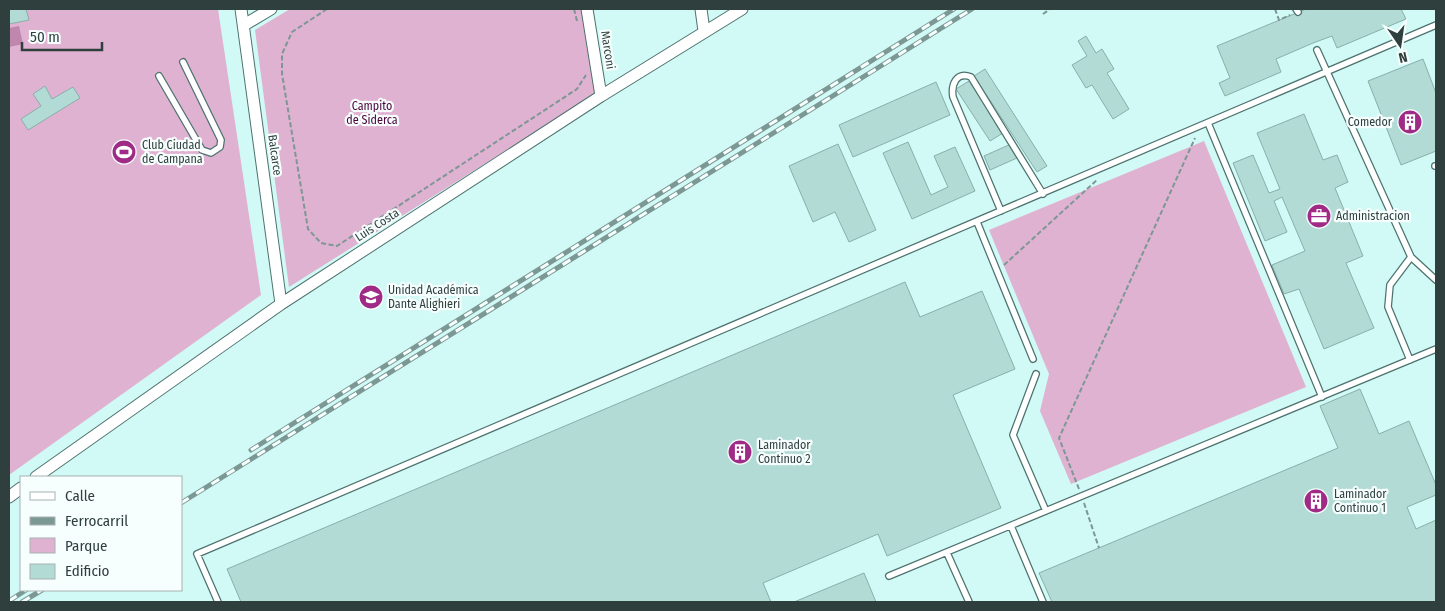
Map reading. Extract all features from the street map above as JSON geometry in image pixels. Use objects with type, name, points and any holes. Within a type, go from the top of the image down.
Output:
[{"type":"street","name":"Balcarce","points":[[241,9],[281,304]]},
{"type":"street","points":[[244,25],[271,9]]},
{"type":"street","name":"Marconi","points":[[587,9],[601,96]]},
{"type":"street","points":[[701,9],[704,31]]},
{"type":"street","name":"Luis Costa","points":[[37,476],[281,304],[601,96],[742,9]]},
{"type":"street","points":[[9,497],[20,489]]},
{"type":"lane","points":[[218,602],[197,554],[1436,25]]},
{"type":"lane","points":[[1318,50],[1411,258],[1436,280]]},
{"type":"lane","points":[[159,76],[202,150],[211,153],[220,147],[221,140],[183,62]]},
{"type":"lane","points":[[1001,211],[952,97],[951,88],[953,82],[960,77],[966,75],[971,77],[1043,194]]},
{"type":"lane","points":[[1208,123],[1322,397]]},
{"type":"lane","points":[[977,222],[1033,359]]},
{"type":"lane","points":[[1410,360],[1388,308],[1390,285],[1411,258]]},
{"type":"lane","points":[[889,576],[1436,349]]},
{"type":"lane","points":[[1036,374],[1013,435],[1046,511]]},
{"type":"lane","points":[[1011,526],[1043,602]]},
{"type":"lane","points":[[947,552],[969,602]]},
{"type":"path","points":[[327,9],[292,32],[282,54],[282,74],[308,229],[321,244],[337,246],[578,89],[586,73]]},
{"type":"path","points":[[574,9],[578,27]]},
{"type":"path","points":[[1043,14],[1050,9]]},
{"type":"path","points":[[1275,9],[1279,20],[1297,10]]},
{"type":"path","points":[[1099,548],[1082,496],[1058,438],[1200,126]]},
{"type":"path","points":[[997,271],[1103,175]]},
{"type":"green space","name":"Club Ciudad de Campana","points":[[9,9],[218,9],[261,295],[9,475]]},
{"type":"green space","name":"Campito de Siderca","points":[[290,9],[581,9],[596,94],[289,287],[255,30]]},
{"type":"green space","points":[[1204,141],[1306,387],[1071,484],[1040,411],[1049,374],[989,230]]},
{"type":"shaded area","points":[[19,26],[23,44],[9,47],[9,28]]},
{"type":"building","points":[[9,9],[26,9],[29,20],[9,24]]},
{"type":"building","points":[[1306,9],[1401,9],[1406,19],[1337,48],[1332,36],[1313,43],[1276,59],[1281,72],[1225,96],[1219,83],[1230,78],[1217,46]]},
{"type":"building","points":[[1086,36],[1096,53],[1102,49],[1114,69],[1107,73],[1129,109],[1113,119],[1092,85],[1086,88],[1072,65],[1087,56],[1078,41]]},
{"type":"building","name":"Comedor","points":[[1423,59],[1436,93],[1436,151],[1401,165],[1368,81]]},
{"type":"building","points":[[985,69],[1047,166],[1037,172],[974,76]]},
{"type":"building","points":[[969,81],[1003,133],[990,141],[956,89]]},
{"type":"building","points":[[936,82],[950,115],[853,157],[839,125]]},
{"type":"building","points":[[45,86],[52,99],[73,87],[80,98],[28,130],[21,119],[41,106],[33,94]]},
{"type":"building","name":"Administracion","points":[[1304,114],[1323,160],[1337,155],[1348,182],[1335,188],[1363,256],[1346,263],[1374,328],[1324,349],[1299,289],[1284,294],[1272,265],[1305,251],[1282,197],[1274,201],[1287,232],[1265,241],[1233,163],[1253,155],[1269,193],[1280,189],[1257,133]]},
{"type":"building","points":[[908,142],[931,195],[948,187],[934,156],[955,147],[975,191],[912,219],[883,153]]},
{"type":"building","points":[[838,144],[876,230],[849,242],[835,212],[813,222],[789,166]]},
{"type":"building","points":[[1011,144],[1017,158],[990,170],[984,156]]},
{"type":"building","name":"Laminador Continuo 2","points":[[905,282],[920,317],[982,291],[1015,369],[953,395],[1001,508],[887,556],[878,534],[763,583],[771,602],[241,602],[227,569]]},
{"type":"building","name":"Laminador Continuo 1","points":[[1360,389],[1379,434],[1409,421],[1436,485],[1436,495],[1407,507],[1416,529],[1436,520],[1436,602],[1052,602],[1039,573],[1338,448],[1320,406]]},
{"type":"building","points":[[864,573],[876,602],[794,602]]},
{"type":"railway","points":[[251,450],[954,9]]},
{"type":"railway","points":[[182,502],[972,9]]},
{"type":"railway","points":[[9,601],[24,591]]},
{"type":"railway","points":[[22,602],[40,591]]},
{"type":"place","name":"Comedor","points":[[1410,122]]},
{"type":"place","name":"Club Ciudad de Campana","points":[[124,152]]},
{"type":"place","name":"Administracion","points":[[1319,216]]},
{"type":"place","name":"Unidad Académica Dante Alighieri","points":[[371,297]]},
{"type":"place","name":"Laminador Continuo 2","points":[[740,452]]},
{"type":"place","name":"Laminador Continuo 1","points":[[1316,501]]}]
